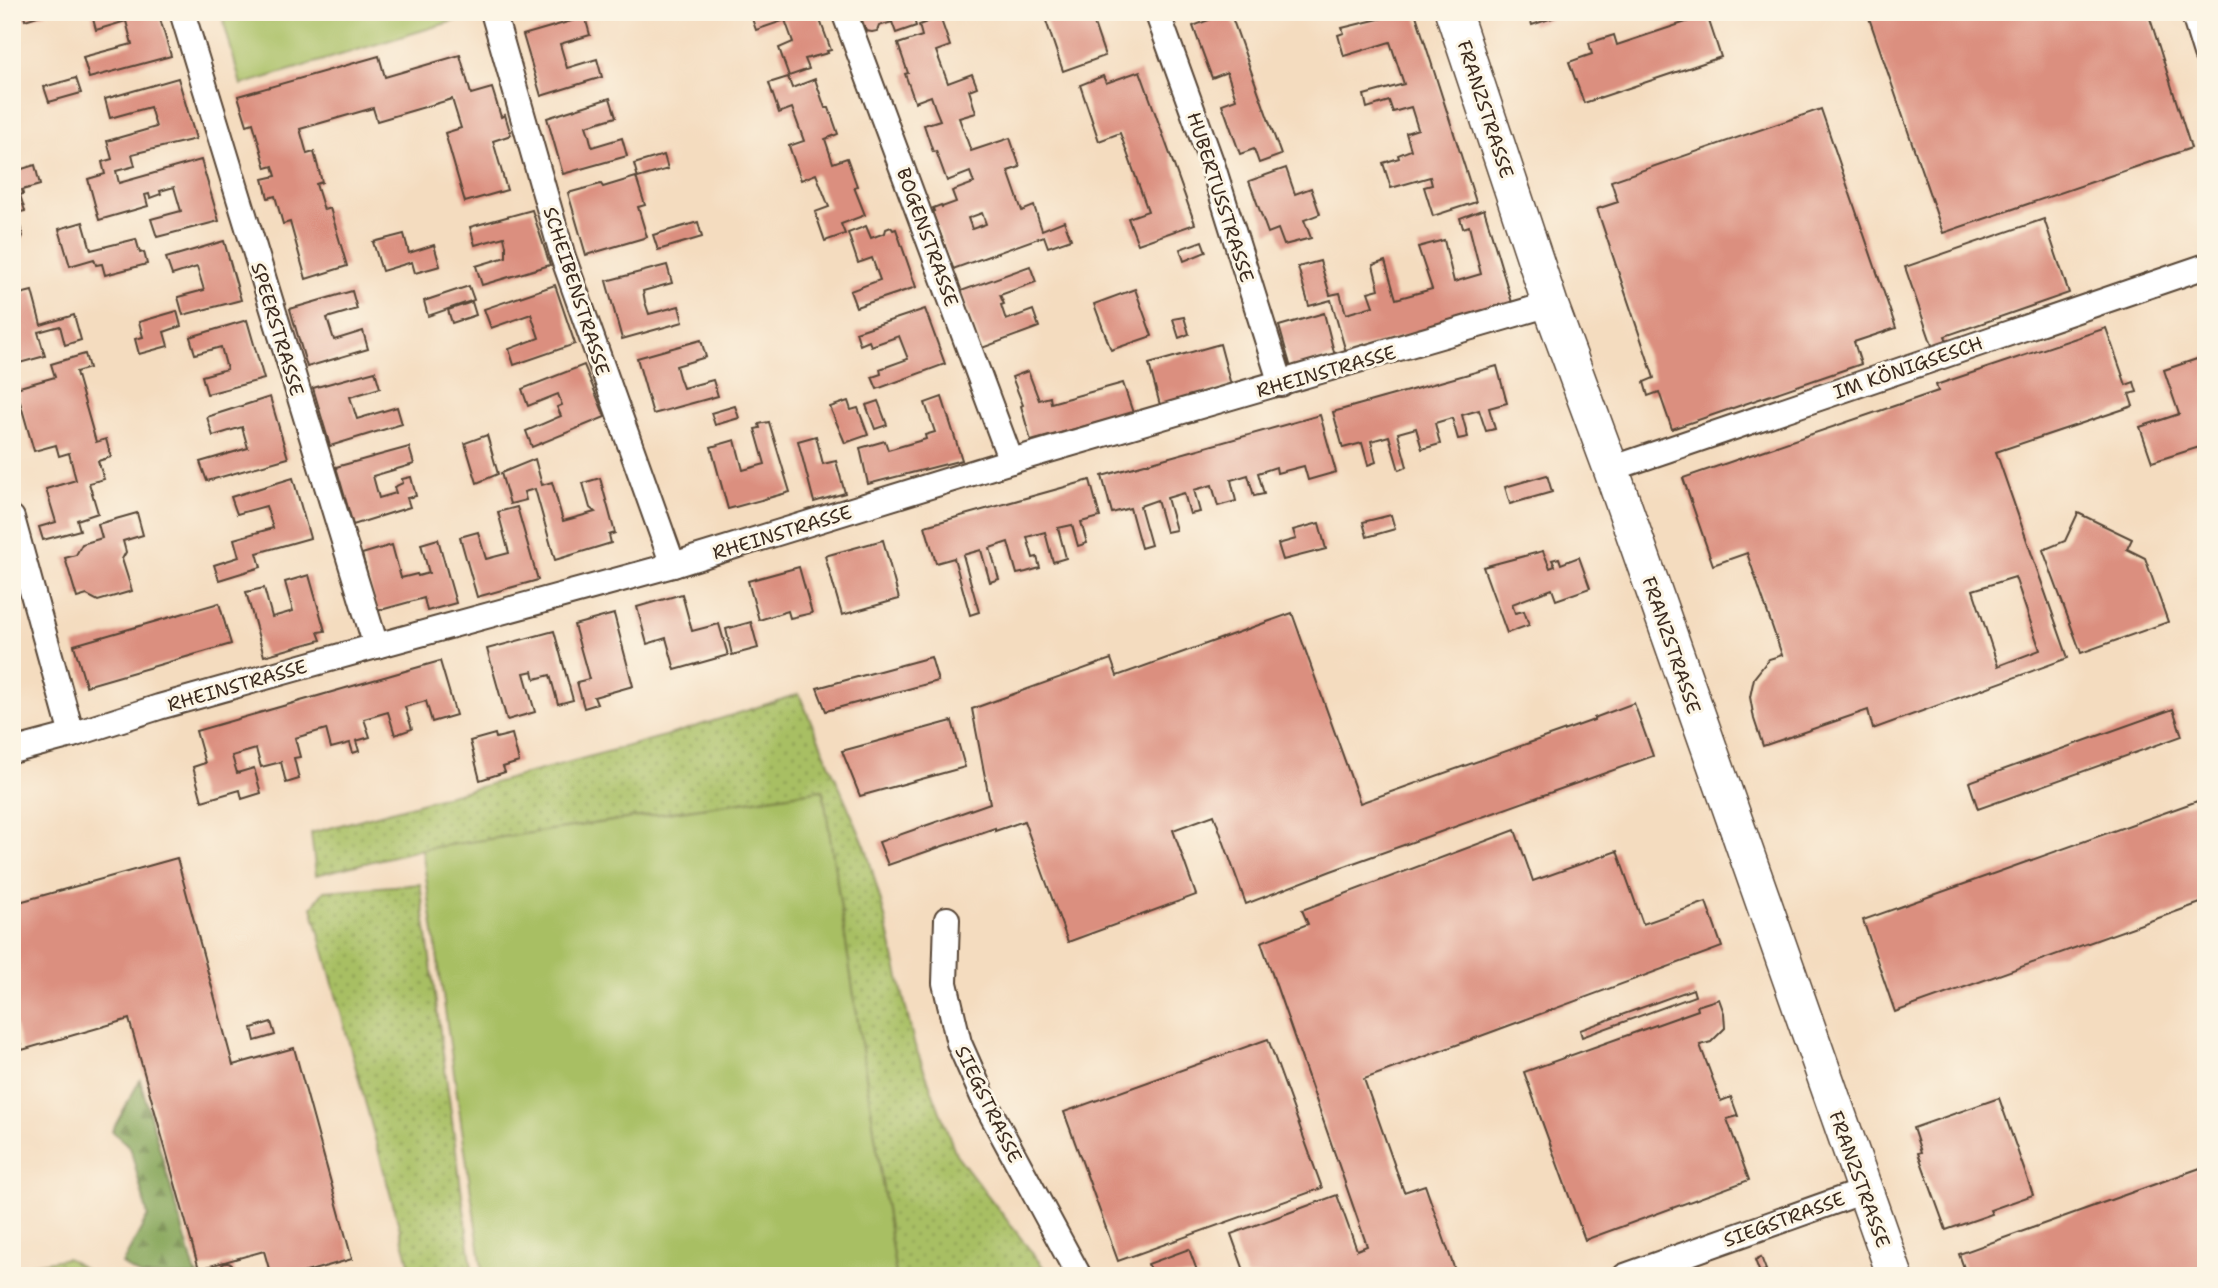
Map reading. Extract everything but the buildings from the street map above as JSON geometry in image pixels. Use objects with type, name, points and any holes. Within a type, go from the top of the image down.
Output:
[{"type":"street","name":"SPEERSTRASSE","points":[[181,12],[376,646]]},
{"type":"street","name":"SCHEIBENSTRASSE","points":[[494,12],[563,257],[673,565]]},
{"type":"street","name":"BOGENSTRASSE","points":[[844,12],[1011,461]]},
{"type":"street","name":"HUBERTUSSTRASSE","points":[[1157,12],[1213,167],[1282,384]]},
{"type":"street","name":"FRANZSTRASSE","points":[[1454,12],[1550,304],[1611,469],[1895,1276]]},
{"type":"street","points":[[2193,12],[2206,54]]},
{"type":"street","name":"IM KÖNIGSESCH","points":[[1611,469],[2206,265]]},
{"type":"street","name":"RHEINSTRASSE","points":[[12,751],[159,707],[673,565],[1011,461],[1550,304]]},
{"type":"street","points":[[12,518],[72,735]]},
{"type":"street","name":"SIEGSTRASSE","points":[[947,919],[945,983],[959,1043],[986,1104],[1079,1276]]},
{"type":"street","name":"SIEGSTRASSE","points":[[1625,1276],[1864,1191]]},
{"type":"green space","points":[[221,12],[477,12],[477,14],[241,85]]},
{"type":"green space","points":[[799,694],[866,848],[914,1043],[956,1154],[1043,1267],[1030,1276],[896,1276],[823,790],[422,849],[316,875],[311,833],[672,734]]},
{"type":"green space","points":[[823,790],[896,1276],[483,1276],[422,849]]},
{"type":"green space","points":[[420,884],[473,1276],[415,1276],[411,1270],[312,907],[324,891]]},
{"type":"green space","points":[[140,1080],[195,1272],[199,1276],[141,1276],[122,1264],[148,1216],[130,1147],[112,1131]]},
{"type":"green space","points":[[67,1258],[96,1276],[33,1276],[30,1265]]}]
